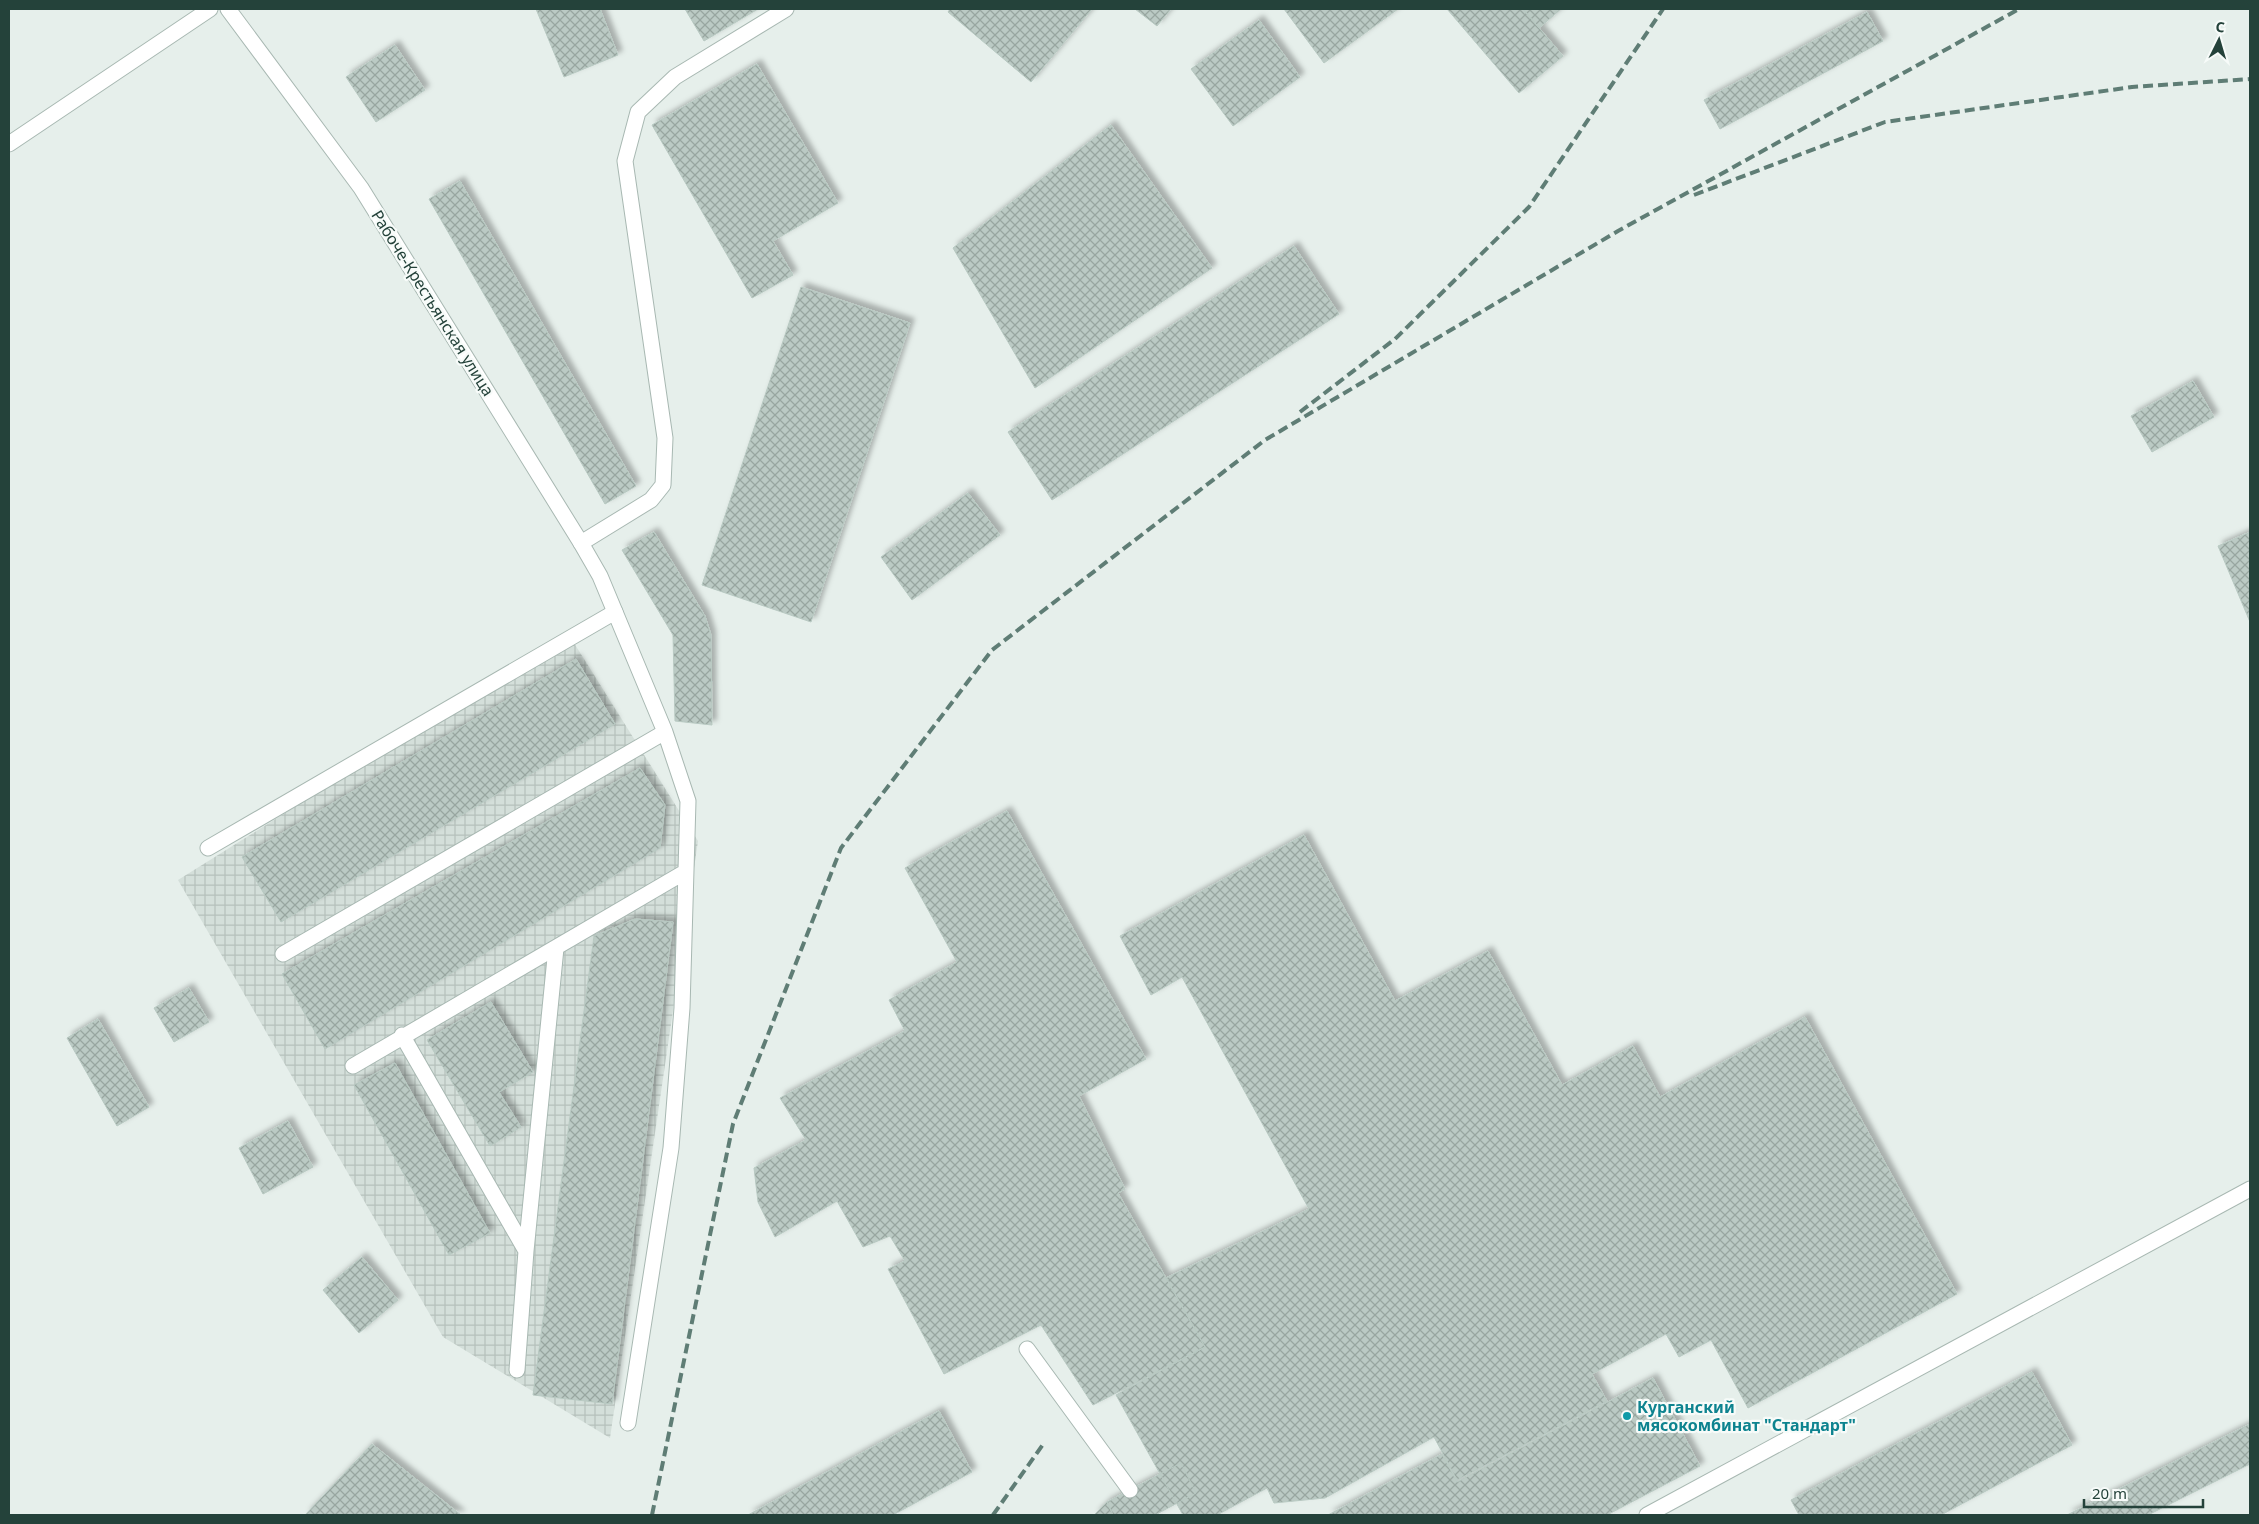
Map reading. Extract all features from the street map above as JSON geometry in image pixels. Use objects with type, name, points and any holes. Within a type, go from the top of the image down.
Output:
[{"type":"street","points":[[9,144],[210,9]]},
{"type":"street","name":"Рабоче-Крестьянская улица","points":[[228,9],[361,188],[581,543],[600,576],[665,732],[688,801],[682,1008],[671,1148],[628,1423]]},
{"type":"street","points":[[581,543],[651,500],[663,485],[665,438],[625,162],[638,112],[675,77],[786,9]]},
{"type":"street","points":[[208,848],[615,612]]},
{"type":"street","points":[[283,954],[665,732]]},
{"type":"street","points":[[353,1066],[402,1035],[685,872]]},
{"type":"street","points":[[517,1370],[526,1251],[556,948]]},
{"type":"street","points":[[402,1035],[526,1251]]},
{"type":"street","points":[[1647,1515],[2250,1189]]},
{"type":"street","points":[[1027,1349],[1130,1490]]},
{"type":"shaded area","points":[[569,635],[698,841],[610,1438],[443,1337],[178,880]]},
{"type":"building","points":[[536,9],[600,9],[618,55],[564,77]]},
{"type":"building","points":[[685,9],[758,9],[704,41]]},
{"type":"building","points":[[950,9],[1092,9],[1031,82],[948,12]]},
{"type":"building","points":[[1135,9],[1171,9],[1157,26]]},
{"type":"building","points":[[1284,9],[1398,9],[1324,63]]},
{"type":"building","points":[[1447,9],[1523,9],[1563,56],[1519,93]]},
{"type":"building","points":[[1523,9],[1561,9],[1539,28]]},
{"type":"building","points":[[1867,12],[1883,41],[1720,129],[1704,100]]},
{"type":"building","points":[[1259,20],[1300,77],[1233,126],[1191,69]]},
{"type":"building","points":[[395,45],[425,90],[376,122],[346,77]]},
{"type":"building","points":[[757,64],[838,203],[773,241],[793,275],[752,298],[652,125]]},
{"type":"building","points":[[1111,125],[1212,268],[1035,388],[953,248]]},
{"type":"building","points":[[460,181],[636,486],[605,504],[429,199]]},
{"type":"building","points":[[1294,246],[1339,314],[1052,500],[1008,432]]},
{"type":"building","points":[[801,287],[910,323],[811,622],[702,585]]},
{"type":"building","points":[[2193,381],[2214,417],[2152,452],[2131,416]]},
{"type":"building","points":[[968,493],[1000,535],[912,600],[881,557]]},
{"type":"building","points":[[654,532],[705,616],[711,635],[712,725],[675,721],[673,635],[622,550]]},
{"type":"building","points":[[2250,532],[2250,622],[2218,546]]},
{"type":"building","points":[[576,659],[615,724],[281,922],[242,857]]},
{"type":"building","points":[[640,768],[665,805],[660,848],[325,1049],[282,974]]},
{"type":"building","points":[[1007,811],[1146,1059],[1079,1096],[1125,1189],[1118,1193],[1205,1347],[1093,1405],[1041,1325],[944,1374],[888,1269],[905,1261],[890,1236],[863,1247],[837,1201],[775,1237],[758,1202],[754,1168],[806,1140],[780,1098],[905,1031],[889,1000],[957,962],[905,868]]},
{"type":"building","points":[[1304,835],[1395,1001],[1488,951],[1562,1085],[1633,1046],[1660,1097],[1805,1017],[1957,1294],[1748,1408],[1711,1340],[1679,1357],[1666,1334],[1592,1374],[1607,1401],[1457,1480],[1434,1437],[1325,1498],[1274,1503],[1267,1488],[1217,1515],[1183,1515],[1116,1395],[1205,1347],[1166,1278],[1309,1209],[1182,977],[1151,995],[1120,936]]},
{"type":"building","points":[[635,919],[673,922],[612,1404],[533,1395],[594,936]]},
{"type":"building","points":[[189,988],[209,1022],[174,1042],[154,1008]]},
{"type":"building","points":[[491,1002],[533,1072],[499,1092],[521,1127],[490,1146],[427,1040]]},
{"type":"building","points":[[98,1019],[149,1107],[117,1126],[67,1038]]},
{"type":"building","points":[[395,1063],[490,1233],[449,1255],[354,1085]]},
{"type":"building","points":[[288,1121],[313,1167],[263,1194],[239,1148]]},
{"type":"building","points":[[362,1257],[398,1300],[359,1333],[323,1290]]},
{"type":"building","points":[[2032,1372],[2072,1445],[1941,1515],[1799,1515],[1791,1500]]},
{"type":"building","name":"Курганский мясокомбинат \"Стандарт\"","points":[[1653,1378],[1700,1466],[1607,1515],[1328,1515],[1442,1454],[1457,1482]]},
{"type":"building","points":[[939,1411],[972,1472],[893,1515],[748,1515]]},
{"type":"building","points":[[2250,1424],[2250,1464],[2148,1515],[2067,1515]]},
{"type":"building","points":[[372,1444],[461,1515],[305,1515]]},
{"type":"building","points":[[1181,1463],[1196,1493],[1155,1515],[1113,1515],[1107,1502]]},
{"type":"building","points":[[1107,1502],[1113,1515],[1094,1515]]},
{"type":"railway","points":[[1300,412],[1395,339],[1529,207],[1663,9]]},
{"type":"railway","points":[[652,1515],[733,1124],[841,848],[992,650],[1265,440],[1618,231],[2019,9]]},
{"type":"railway","points":[[1694,195],[1885,122],[2132,87],[2250,79]]},
{"type":"railway","points":[[993,1515],[1044,1443]]},
{"type":"place","name":"Курганский мясокомбинат \"Стандарт\"","points":[[1627,1416]]}]
